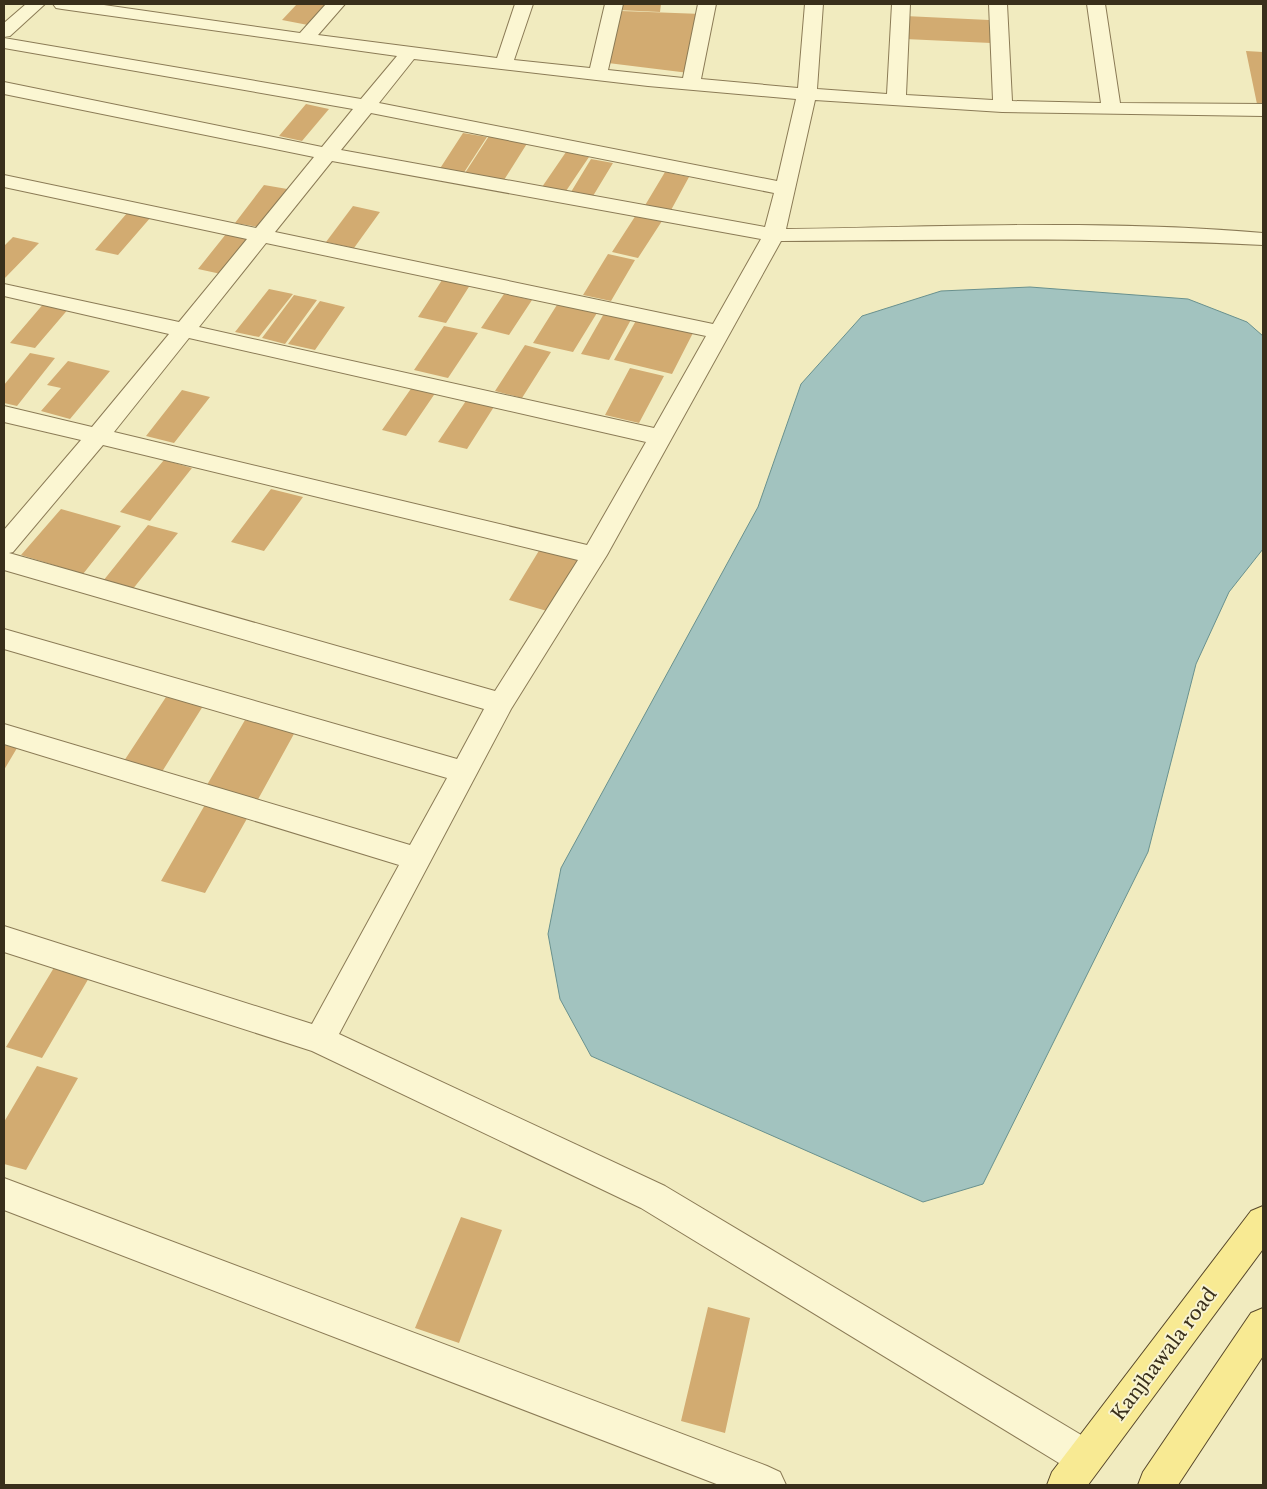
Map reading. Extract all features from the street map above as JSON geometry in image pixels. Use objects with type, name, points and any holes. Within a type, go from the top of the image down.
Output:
[{"type":"main road","name":"Kanjhawala road","points":[[1065,1485],[1263,1222]]},
{"type":"main road","points":[[1156,1485],[1263,1325]]},
{"type":"street","points":[[4,32],[36,4]]},
{"type":"street","points":[[62,4],[410,52],[690,84],[807,94],[1003,106],[1263,110]]},
{"type":"street","points":[[306,38],[336,4]]},
{"type":"street","points":[[504,63],[524,4]]},
{"type":"street","points":[[598,74],[614,4]]},
{"type":"street","points":[[690,84],[707,4]]},
{"type":"street","points":[[320,1040],[501,703],[594,555],[774,234],[807,94],[814,4]]},
{"type":"street","points":[[896,99],[901,4]]},
{"type":"street","points":[[998,4],[1003,106]]},
{"type":"street","points":[[1096,4],[1111,108]]},
{"type":"street","points":[[4,43],[367,106],[785,189]]},
{"type":"street","points":[[4,546],[98,436],[410,52]]},
{"type":"street","points":[[4,88],[328,154],[774,234],[1084,232],[1209,235],[1263,239]]},
{"type":"street","points":[[4,181],[720,332]]},
{"type":"street","points":[[4,290],[660,437]]},
{"type":"street","points":[[4,414],[594,555]]},
{"type":"street","points":[[4,561],[501,703]]},
{"type":"street","points":[[4,639],[465,772]]},
{"type":"street","points":[[4,734],[418,859]]},
{"type":"street","points":[[4,939],[320,1040],[653,1197],[1086,1458]]},
{"type":"street","points":[[4,1194],[767,1485]]},
{"type":"water","points":[[1030,287],[1188,299],[1247,322],[1263,336],[1263,549],[1229,592],[1196,664],[1148,852],[983,1184],[923,1202],[591,1056],[560,999],[548,934],[561,868],[758,507],[801,384],[862,316],[941,291]]},
{"type":"building","points":[[297,4],[327,4],[308,25],[282,20]]},
{"type":"building","points":[[619,4],[661,4],[660,12],[618,10]]},
{"type":"building","points":[[621,11],[702,14],[689,73],[608,63]]},
{"type":"building","points":[[905,16],[989,20],[991,43],[905,39]]},
{"type":"building","points":[[1246,51],[1263,52],[1263,104],[1257,104]]},
{"type":"building","points":[[306,104],[329,109],[302,141],[279,136]]},
{"type":"building","points":[[463,133],[487,137],[463,174],[439,170]]},
{"type":"building","points":[[489,136],[528,142],[504,180],[465,173]]},
{"type":"building","points":[[566,152],[589,157],[566,191],[542,187]]},
{"type":"building","points":[[591,159],[613,163],[593,196],[571,192]]},
{"type":"building","points":[[665,172],[689,177],[670,212],[644,207]]},
{"type":"building","points":[[264,185],[293,190],[265,228],[235,223]]},
{"type":"building","points":[[353,206],[380,212],[354,248],[326,242]]},
{"type":"building","points":[[128,212],[151,217],[118,255],[95,250]]},
{"type":"building","points":[[636,215],[662,221],[638,258],[612,252]]},
{"type":"building","points":[[230,229],[253,234],[221,274],[198,269]]},
{"type":"building","points":[[13,237],[39,243],[4,279],[4,246]]},
{"type":"building","points":[[608,254],[635,260],[611,301],[583,295]]},
{"type":"building","points":[[444,277],[472,282],[446,323],[418,317]]},
{"type":"building","points":[[269,289],[293,294],[259,337],[235,332]]},
{"type":"building","points":[[504,294],[532,300],[509,335],[481,328]]},
{"type":"building","points":[[294,295],[317,300],[285,344],[262,338]]},
{"type":"building","points":[[560,300],[600,308],[573,352],[533,343]]},
{"type":"building","points":[[320,301],[345,307],[315,350],[288,344]]},
{"type":"building","points":[[45,302],[70,307],[35,348],[10,343]]},
{"type":"building","points":[[606,310],[633,316],[609,360],[581,354]]},
{"type":"building","points":[[638,317],[695,329],[672,374],[614,360]]},
{"type":"building","points":[[444,326],[478,333],[448,378],[414,370]]},
{"type":"building","points":[[525,345],[551,352],[522,398],[495,391]]},
{"type":"building","points":[[30,353],[55,358],[17,406],[4,403],[4,385]]},
{"type":"building","points":[[68,361],[110,371],[70,419],[41,411],[61,388],[47,385]]},
{"type":"building","points":[[630,368],[664,376],[639,423],[605,415]]},
{"type":"building","points":[[415,383],[438,389],[406,436],[382,430]]},
{"type":"building","points":[[182,390],[210,397],[174,443],[146,436]]},
{"type":"building","points":[[470,395],[497,402],[467,449],[438,442]]},
{"type":"building","points":[[164,460],[192,468],[150,521],[120,512]]},
{"type":"building","points":[[271,489],[303,497],[264,551],[231,542]]},
{"type":"building","points":[[61,509],[121,526],[83,574],[21,555]]},
{"type":"building","points":[[148,525],[178,533],[132,590],[103,581]]},
{"type":"building","points":[[543,544],[581,555],[547,611],[509,600]]},
{"type":"building","points":[[166,697],[203,706],[160,775],[122,764]]},
{"type":"building","points":[[245,720],[295,732],[256,803],[204,790]]},
{"type":"building","points":[[4,745],[17,748],[4,770]]},
{"type":"building","points":[[206,803],[249,815],[205,893],[161,881]]},
{"type":"building","points":[[58,961],[93,971],[42,1058],[6,1047]]},
{"type":"building","points":[[37,1066],[78,1078],[26,1170],[4,1164],[4,1122]]},
{"type":"building","points":[[461,1217],[502,1230],[459,1343],[415,1328]]},
{"type":"building","points":[[708,1307],[750,1318],[725,1433],[681,1421]]}]
